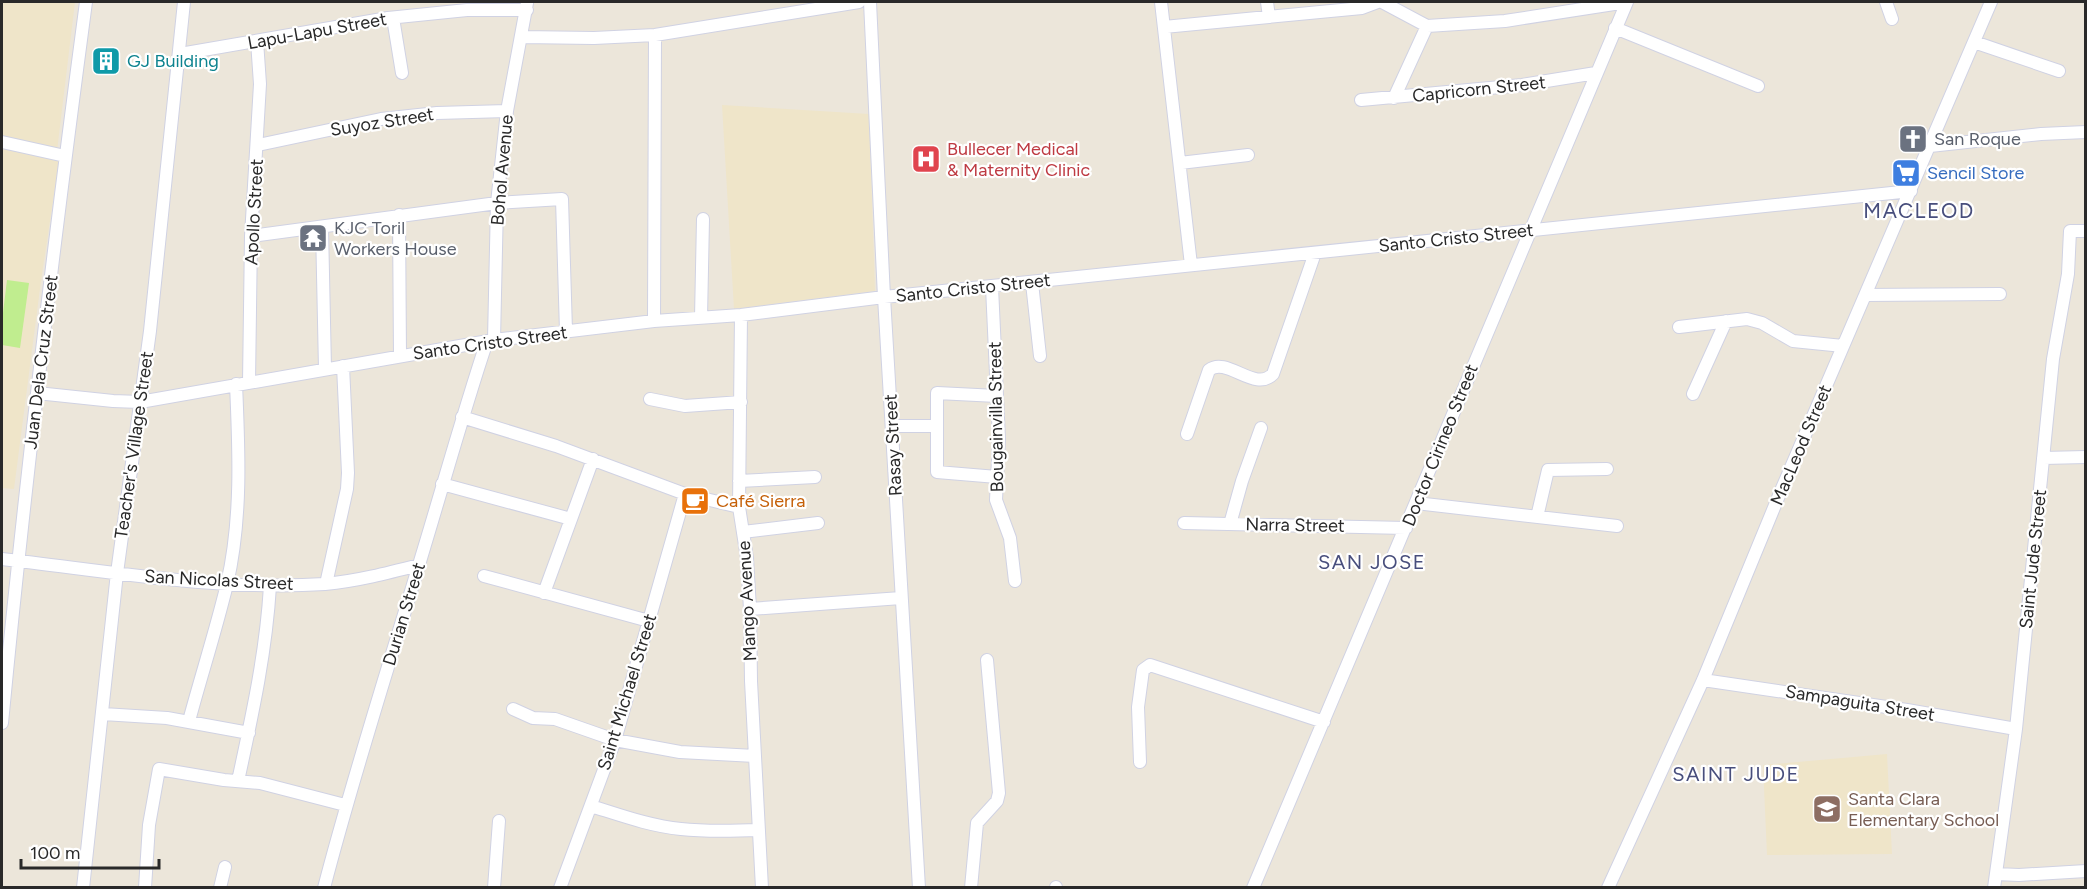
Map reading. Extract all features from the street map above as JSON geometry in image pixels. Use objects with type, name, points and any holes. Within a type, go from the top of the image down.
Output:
[{"type":"street","name":"Juan Dela Cruz Street","points":[[2,723],[18,561],[65,156],[86,2]]},
{"type":"street","name":"Teacher's Village Street","points":[[83,888],[117,573],[154,301],[184,2]]},
{"type":"street","points":[[521,37],[594,38],[655,35],[859,2]]},
{"type":"street","name":"Rasay Street","points":[[870,2],[884,297],[919,888]]},
{"type":"street","points":[[1161,2],[1191,265]]},
{"type":"street","points":[[1267,2],[1269,17]]},
{"type":"street","points":[[1164,27],[1362,8],[1380,2],[1427,26],[1525,19],[1627,2]]},
{"type":"street","name":"Doctor Cirineo Street","points":[[1253,888],[1406,528],[1528,231],[1627,2]]},
{"type":"street","points":[[1886,2],[1892,19]]},
{"type":"street","name":"MacLeod Street","points":[[1608,888],[1703,680],[1991,2]]},
{"type":"street","name":"Lapu-Lapu Street","points":[[180,54],[393,18],[527,6]]},
{"type":"street","name":"Bohol Avenue","points":[[490,341],[496,203],[507,111],[527,6]]},
{"type":"street","points":[[393,18],[402,73]]},
{"type":"street","points":[[1394,98],[1427,26]]},
{"type":"street","points":[[1615,28],[1758,86]]},
{"type":"street","points":[[654,321],[655,35]]},
{"type":"street","name":"Apollo Street","points":[[249,383],[251,236],[260,84],[257,41]]},
{"type":"street","points":[[1974,42],[2059,71]]},
{"type":"street","name":"Capricorn Street","points":[[1360,100],[1522,85],[1596,73]]},
{"type":"street","name":"Suyoz Street","points":[[258,145],[381,119],[437,113],[507,111]]},
{"type":"street","points":[[1930,146],[2041,134],[2085,132]]},
{"type":"street","points":[[2,142],[65,156]]},
{"type":"street","points":[[1180,163],[1248,155]]},
{"type":"street","name":"Santo Cristo Street","points":[[38,393],[140,402],[400,356],[566,331],[654,321],[741,315],[884,297],[1911,191]]},
{"type":"street","points":[[251,236],[399,214],[496,203],[562,199],[566,331]]},
{"type":"street","points":[[399,214],[400,356]]},
{"type":"street","points":[[702,318],[703,219]]},
{"type":"street","points":[[322,227],[325,369]]},
{"type":"street","name":"Saint Jude Street","points":[[1994,888],[2016,729],[2053,359],[2068,274],[2070,231],[2085,231]]},
{"type":"street","points":[[1187,434],[1211,367],[1218,366],[1257,379],[1267,379],[1273,374],[1315,253]]},
{"type":"street","points":[[1032,283],[1040,356]]},
{"type":"street","name":"Bougainvilla Street","points":[[992,287],[997,396],[996,500],[1010,538],[1015,581]]},
{"type":"street","points":[[1865,295],[2000,294]]},
{"type":"street","name":"Mango Avenue","points":[[741,315],[739,507],[750,609],[751,681],[762,888]]},
{"type":"street","points":[[1679,327],[1754,320],[1793,341],[1844,346]]},
{"type":"street","points":[[1693,394],[1726,321]]},
{"type":"street","name":"Durian Street","points":[[324,888],[345,805],[462,417],[490,341]]},
{"type":"street","points":[[326,584],[347,489],[343,366]]},
{"type":"street","points":[[189,721],[227,584],[235,533],[239,452],[236,384]]},
{"type":"street","points":[[997,396],[937,393],[936,426],[937,472],[997,477]]},
{"type":"street","points":[[650,399],[685,406],[741,402]]},
{"type":"street","points":[[462,417],[593,459],[685,494],[739,507]]},
{"type":"street","points":[[892,426],[936,426]]},
{"type":"street","points":[[1230,524],[1261,428]]},
{"type":"street","points":[[2043,458],[2085,457]]},
{"type":"street","points":[[544,593],[593,459]]},
{"type":"street","points":[[1537,517],[1548,470],[1607,469]]},
{"type":"street","points":[[739,482],[815,477]]},
{"type":"street","points":[[442,484],[571,519]]},
{"type":"street","name":"Saint Michael Street","points":[[560,888],[615,740],[685,494]]},
{"type":"street","points":[[1416,503],[1617,526]]},
{"type":"street","points":[[743,532],[818,523]]},
{"type":"street","name":"Narra Street","points":[[1184,524],[1406,528]]},
{"type":"street","name":"San Nicolas Street","points":[[2,559],[117,573],[270,586],[326,584],[356,580],[419,565]]},
{"type":"street","points":[[484,576],[649,621]]},
{"type":"street","points":[[238,781],[262,662],[270,586]]},
{"type":"street","points":[[750,609],[901,597]]},
{"type":"street","points":[[971,888],[977,823],[997,801],[999,794],[987,660]]},
{"type":"street","points":[[1140,762],[1138,707],[1143,670],[1150,665],[1324,722]]},
{"type":"street","name":"Sampaguita Street","points":[[1703,680],[1907,710],[2016,729]]},
{"type":"street","points":[[513,709],[533,718],[555,719],[615,740],[680,752],[755,756]]},
{"type":"street","points":[[103,714],[167,718],[249,733]]},
{"type":"street","points":[[145,888],[149,825],[159,769],[279,788],[345,805]]},
{"type":"street","points":[[591,807],[678,829],[710,832],[759,830]]},
{"type":"street","points":[[494,888],[499,821]]},
{"type":"street","points":[[220,888],[225,867]]},
{"type":"street","points":[[1995,873],[2049,874],[2085,871]]},
{"type":"shaded area","points":[[2,2],[75,2],[57,151],[2,140]]},
{"type":"shaded area","points":[[722,105],[869,114],[875,291],[734,309]]},
{"type":"shaded area","points":[[2,147],[59,161],[14,489],[2,488]]},
{"type":"shaded area","name":"Santa Clara Elementary School","points":[[1887,754],[1892,854],[1767,855],[1763,765]]},
{"type":"green space","points":[[7,280],[29,283],[20,348],[2,345],[2,321]]},
{"type":"place","name":"GJ Building","points":[[106,61]]},
{"type":"place","name":"San Roque","points":[[1913,139]]},
{"type":"place","name":"Bullecer Medical & Maternity Clinic","points":[[926,159]]},
{"type":"place","name":"Sencil Store","points":[[1906,173]]},
{"type":"place","name":"KJC Toril Workers House","points":[[313,238]]},
{"type":"place","name":"Café Sierra","points":[[695,501]]},
{"type":"place","name":"Santa Clara Elementary School","points":[[1827,809]]},
{"type":"district","name":"MACLEOD","points":[[1919,211]]},
{"type":"district","name":"SAN JOSE","points":[[1372,562]]},
{"type":"district","name":"SAINT JUDE","points":[[1736,774]]}]
